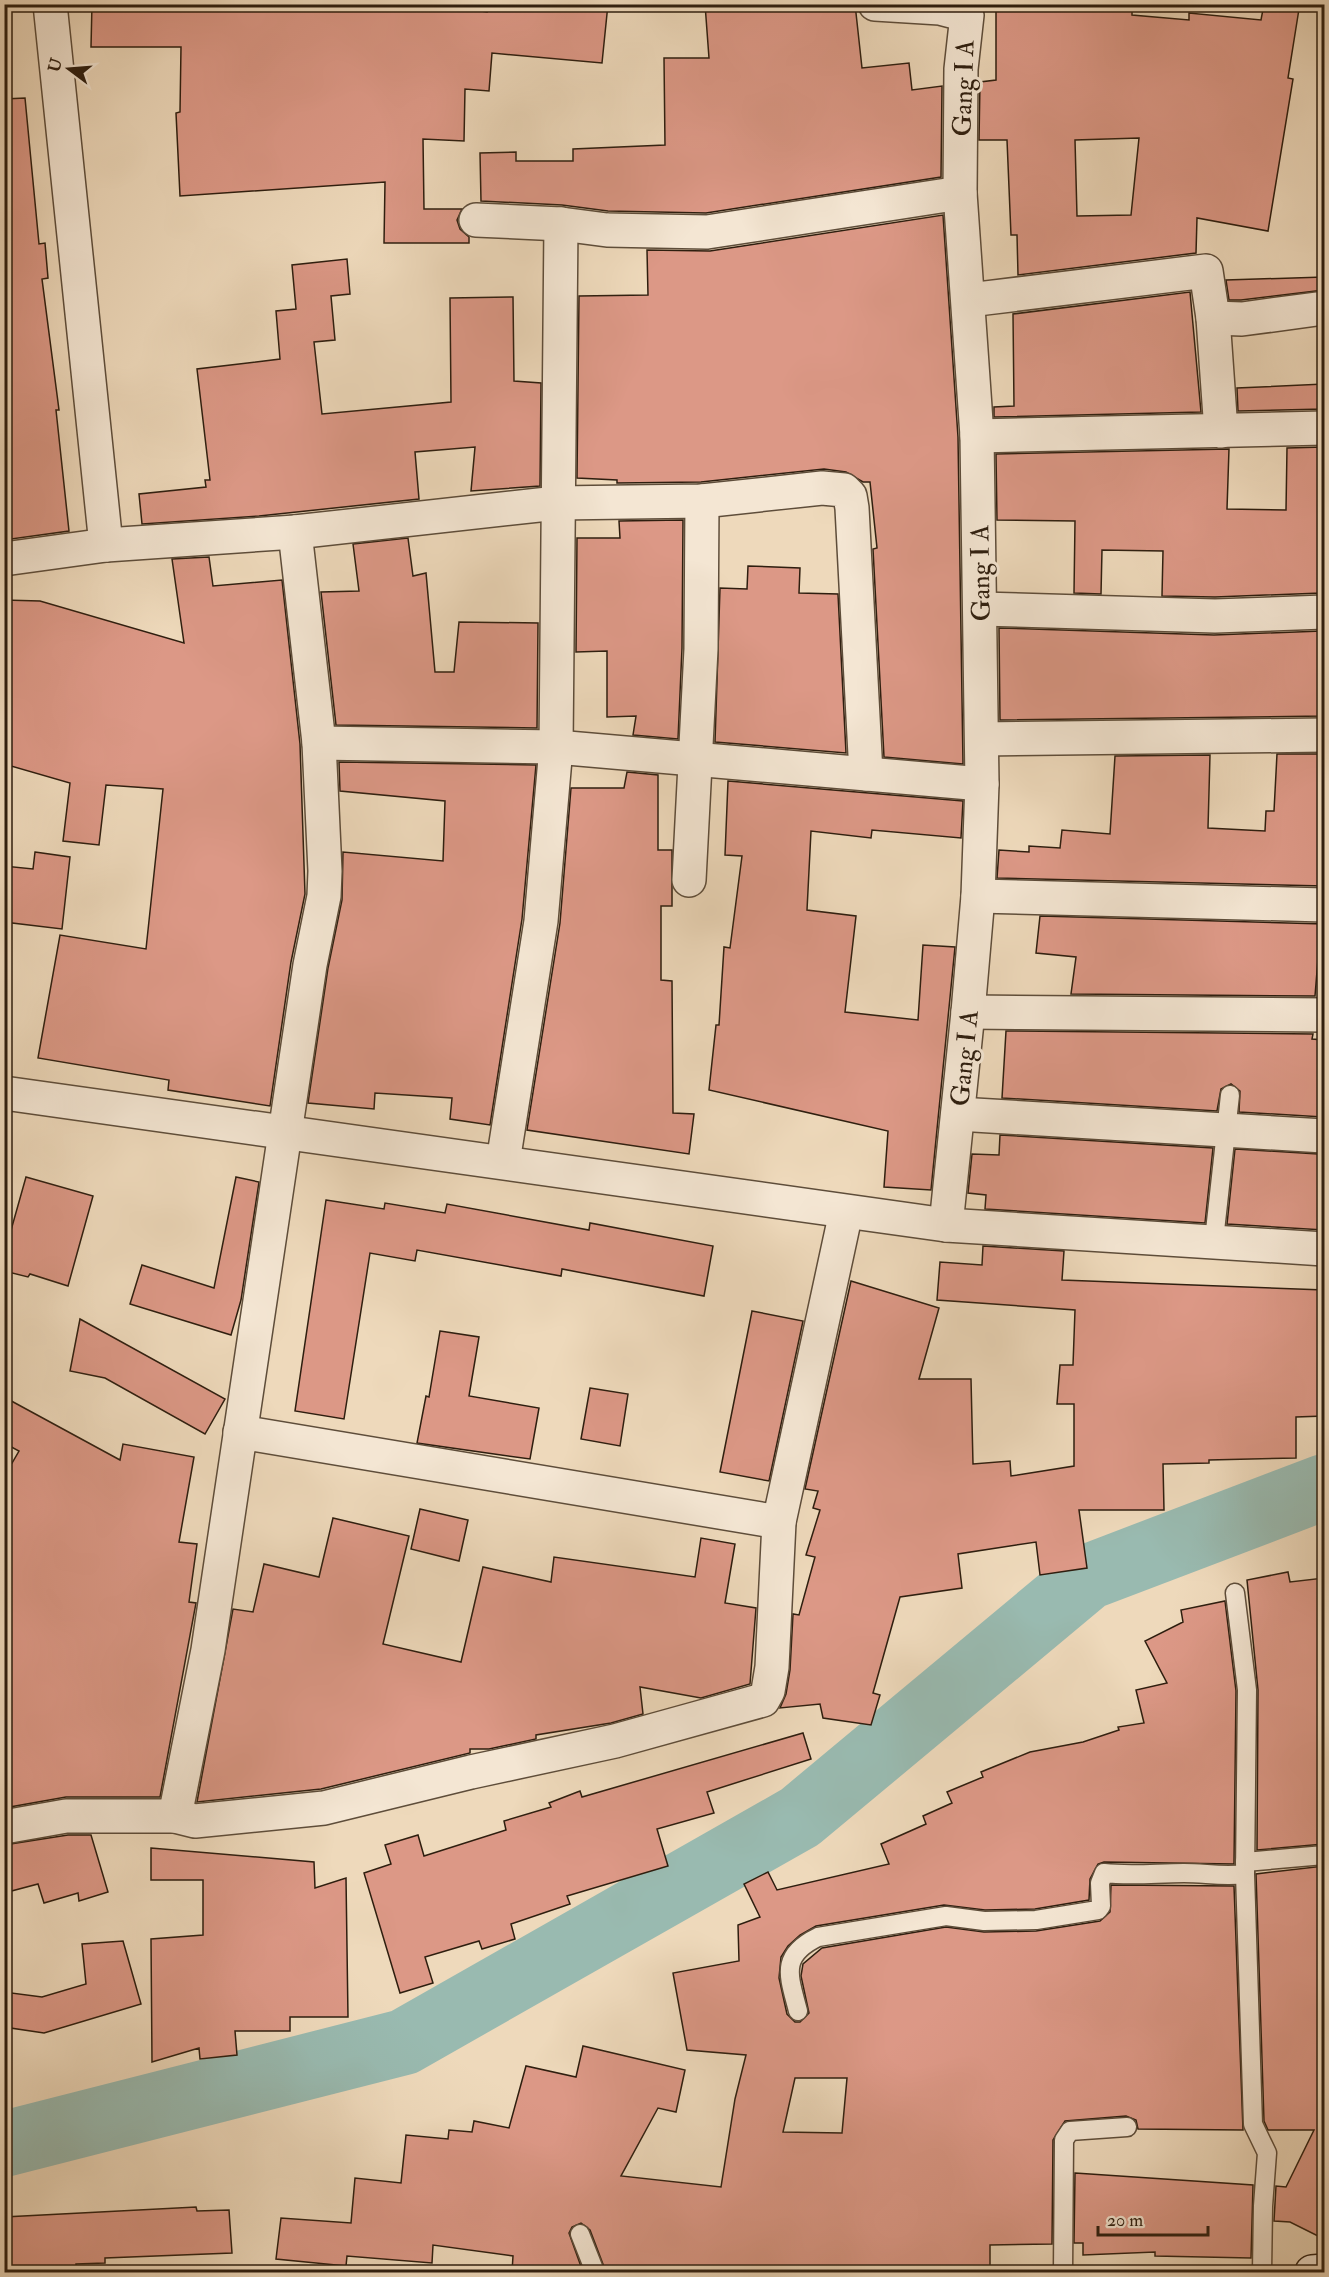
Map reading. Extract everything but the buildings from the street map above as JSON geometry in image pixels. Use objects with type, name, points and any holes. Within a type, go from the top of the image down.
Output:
[{"type":"street","points":[[50,4],[106,545]]},
{"type":"street","name":"Gang I A","points":[[875,4],[939,8],[967,15],[961,69],[960,193],[977,436],[982,784],[978,896],[946,1225]]},
{"type":"street","points":[[476,220],[561,224],[607,230],[706,232],[960,193]]},
{"type":"street","points":[[503,1162],[540,921],[556,747],[561,224]]},
{"type":"street","points":[[969,300],[1206,271],[1213,318],[1221,431]]},
{"type":"street","points":[[1213,318],[1242,319],[1324,308]]},
{"type":"street","points":[[977,436],[1324,429]]},
{"type":"street","points":[[4,559],[106,545],[295,532],[557,502],[702,501],[822,488],[844,490],[850,496],[852,508],[866,774]]},
{"type":"street","points":[[689,880],[696,759],[702,501]]},
{"type":"street","points":[[175,1816],[208,1650],[310,965],[324,896],[319,743],[295,532]]},
{"type":"street","points":[[981,609],[1215,616],[1324,612]]},
{"type":"street","points":[[982,739],[1324,735]]},
{"type":"street","points":[[319,743],[556,747],[982,784]]},
{"type":"street","points":[[978,896],[1324,905]]},
{"type":"street","points":[[968,1012],[1324,1016]]},
{"type":"street","points":[[4,1094],[946,1225],[1214,1240],[1324,1249]]},
{"type":"street","points":[[958,1114],[1324,1136]]},
{"type":"street","points":[[4,1827],[66,1816],[175,1816],[184,1820],[208,1821],[324,1808],[471,1772],[615,1741],[763,1700],[768,1690],[772,1667],[779,1522],[846,1212]]},
{"type":"street","points":[[240,1432],[779,1522]]},
{"type":"street","points":[[1312,2272],[1324,2271]]},
{"type":"lane","points":[[1214,1240],[1224,1130],[1230,1095]]},
{"type":"lane","points":[[1235,1593],[1247,1690],[1245,1868],[1253,2124],[1268,2153],[1263,2206],[1262,2272]]},
{"type":"lane","points":[[798,2011],[789,1965],[792,1954],[818,1937],[946,1916],[984,1921],[1036,1920],[1098,1910],[1101,1906],[1100,1883],[1104,1874],[1131,1876],[1185,1873],[1224,1876],[1245,1868],[1324,1855]]},
{"type":"lane","points":[[1063,2272],[1062,2152],[1064,2140],[1070,2131],[1127,2127]]},
{"type":"lane","points":[[580,2234],[595,2272]]},
{"type":"waterway","points":[[4,2144],[404,2042],[800,1817],[1088,1577],[1324,1487]]}]
